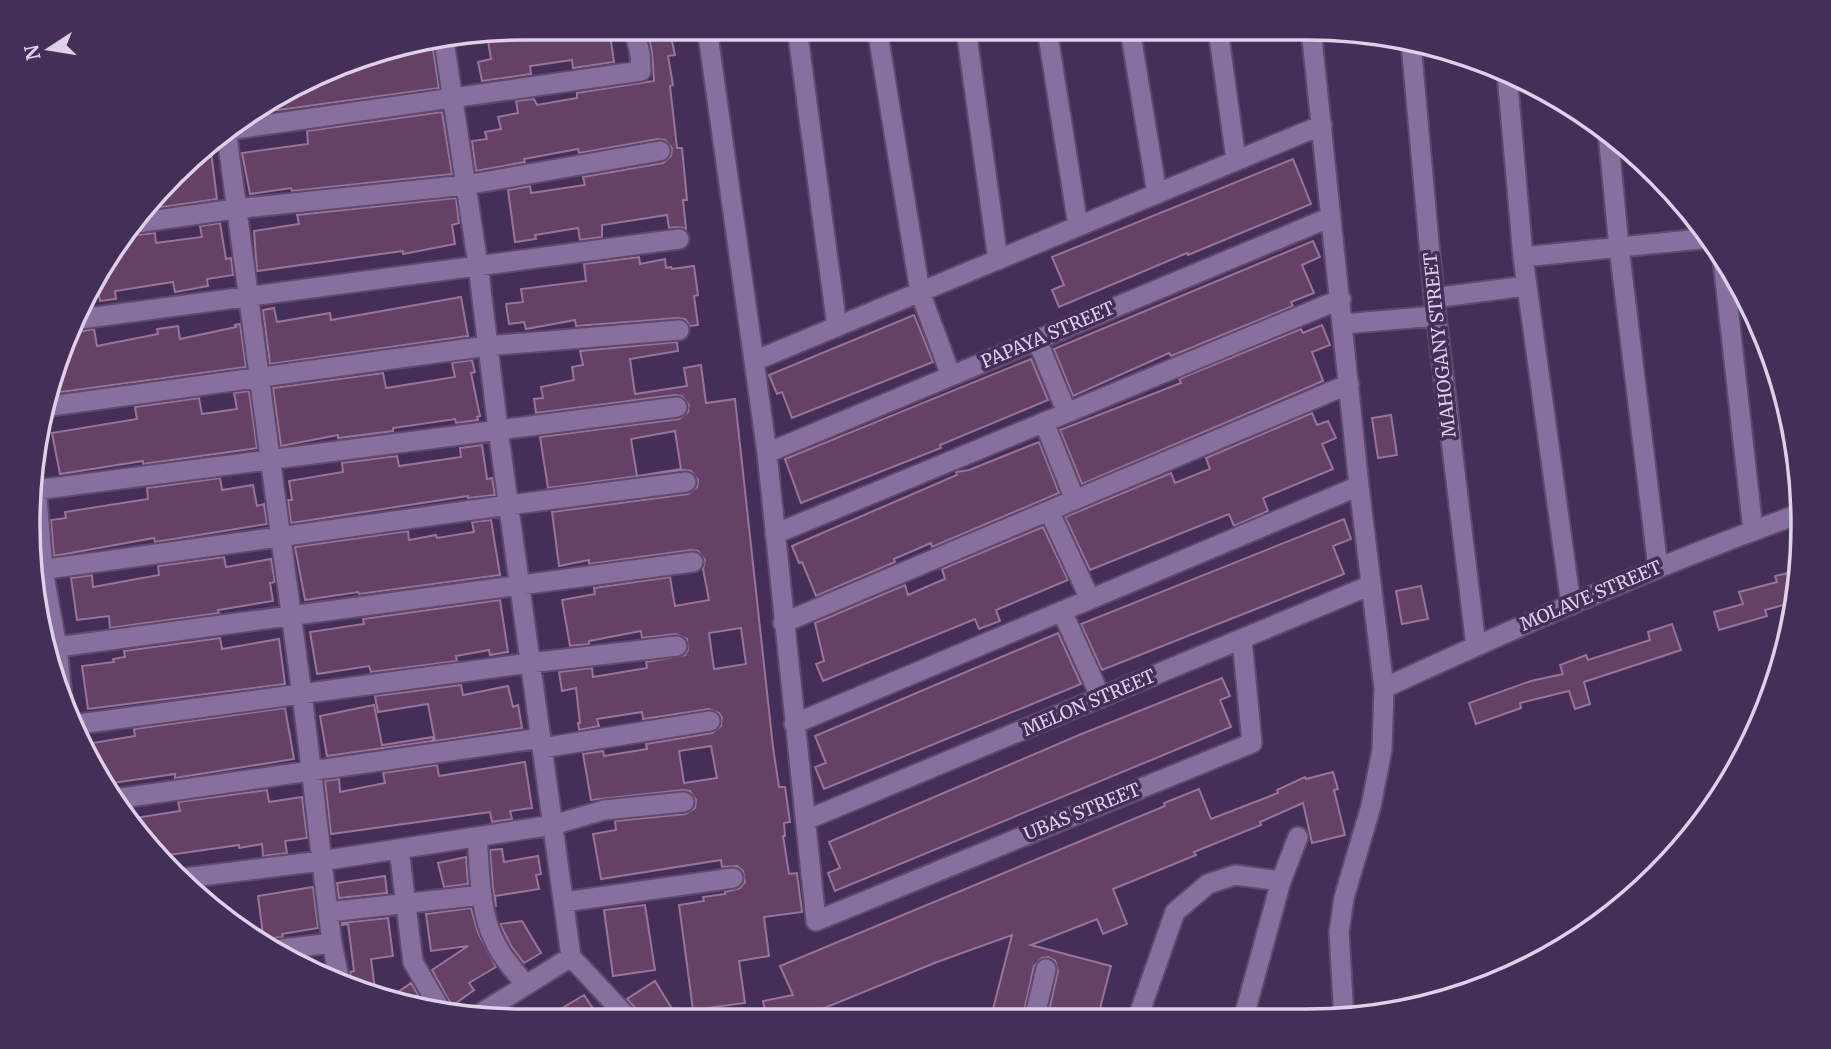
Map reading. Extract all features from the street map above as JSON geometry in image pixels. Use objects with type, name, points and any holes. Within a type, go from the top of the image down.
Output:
[{"type":"street","points":[[248,127],[641,71],[637,40]]},
{"type":"street","points":[[710,40],[766,453],[806,820]]},
{"type":"street","points":[[799,40],[837,327]]},
{"type":"street","points":[[879,40],[920,292],[951,376]]},
{"type":"street","points":[[968,40],[998,260]]},
{"type":"street","points":[[1049,40],[1078,226]]},
{"type":"street","points":[[1132,40],[1157,194]]},
{"type":"street","points":[[1220,40],[1236,160]]},
{"type":"street","points":[[1312,40],[1359,486],[1384,688],[1382,750],[1371,806],[1344,898],[1339,932],[1343,1007]]},
{"type":"street","points":[[445,47],[478,265],[571,957],[620,1009]]},
{"type":"street","name":"MAHOGANY STREET","points":[[1411,52],[1435,307],[1476,646]]},
{"type":"street","points":[[1508,84],[1526,286],[1571,605]]},
{"type":"street","points":[[754,361],[1322,125]]},
{"type":"street","points":[[227,143],[246,296],[261,378],[321,861],[338,971]]},
{"type":"street","points":[[1609,147],[1658,568]]},
{"type":"street","points":[[147,221],[236,209],[466,185],[660,151]]},
{"type":"street","name":"PAPAYA STREET","points":[[766,453],[1331,217]]},
{"type":"street","points":[[86,318],[679,239]]},
{"type":"street","points":[[1523,257],[1698,239]]},
{"type":"street","points":[[1725,281],[1753,530]]},
{"type":"street","points":[[1343,324],[1526,286]]},
{"type":"street","points":[[775,534],[1341,299]]},
{"type":"street","points":[[56,405],[487,346],[679,330]]},
{"type":"street","points":[[1037,340],[1067,413]]},
{"type":"street","points":[[783,623],[1349,384]]},
{"type":"street","points":[[42,487],[271,461],[677,407]]},
{"type":"street","points":[[1044,422],[1075,500]]},
{"type":"street","points":[[42,570],[686,482]]},
{"type":"street","points":[[794,724],[1359,486]]},
{"type":"street","points":[[1049,511],[1090,599]]},
{"type":"street","name":"MOLAVE STREET","points":[[1384,688],[1658,568],[1791,517]]},
{"type":"street","points":[[56,648],[693,562]]},
{"type":"street","name":"MELON STREET","points":[[806,820],[1371,585]]},
{"type":"street","points":[[1062,611],[1101,698]]},
{"type":"street","name":"UBAS STREET","points":[[806,820],[816,921],[1252,743],[1242,639]]},
{"type":"street","points":[[83,723],[530,663],[677,646]]},
{"type":"street","points":[[125,798],[710,721]]},
{"type":"street","points":[[193,877],[321,861],[553,825],[604,810],[684,803]]},
{"type":"street","points":[[1246,1009],[1281,881],[1298,836]]},
{"type":"street","points":[[477,837],[482,895],[493,940],[526,985]]},
{"type":"street","points":[[398,849],[413,962],[435,1000]]},
{"type":"street","points":[[1141,1009],[1175,912],[1208,884],[1235,874],[1281,881]]},
{"type":"street","points":[[564,902],[733,878]]},
{"type":"street","points":[[328,912],[482,895]]},
{"type":"street","points":[[290,948],[332,943]]},
{"type":"street","points":[[490,1008],[571,957]]},
{"type":"street","points":[[1037,1009],[1046,969]]},
{"type":"building","points":[[611,40],[614,62],[573,68],[572,60],[530,66],[531,74],[482,81],[478,62],[491,59],[488,41]]},
{"type":"building","points":[[649,40],[672,40],[675,55],[668,56],[673,85],[670,86],[677,148],[682,148],[687,200],[683,200],[686,229],[669,228],[667,215],[602,225],[602,237],[580,240],[578,228],[535,235],[536,239],[515,242],[508,190],[530,186],[531,193],[585,185],[583,177],[663,163],[671,156],[672,148],[665,140],[658,139],[579,153],[578,149],[476,171],[472,141],[487,139],[485,132],[501,129],[498,117],[518,113],[516,101],[534,99],[537,105],[577,98],[577,93],[654,81]]},
{"type":"building","points":[[433,49],[439,88],[273,111],[339,77],[399,57]]},
{"type":"building","points":[[442,112],[452,174],[250,194],[242,153],[308,144],[307,131]]},
{"type":"building","points":[[211,155],[217,199],[158,208]]},
{"type":"building","points":[[1293,159],[1311,204],[1059,307],[1052,290],[1064,285],[1052,257]]},
{"type":"building","points":[[456,198],[459,223],[452,225],[455,244],[403,254],[403,251],[257,271],[254,231],[299,224],[297,215]]},
{"type":"building","points":[[220,223],[226,259],[231,258],[233,275],[207,279],[208,286],[175,292],[173,282],[115,291],[116,299],[100,301],[99,293],[105,282],[137,235],[155,233],[156,243],[202,237],[200,226]]},
{"type":"building","points":[[1313,241],[1320,257],[1302,265],[1314,293],[1291,302],[1293,306],[1171,356],[1169,353],[1073,396],[1054,349]]},
{"type":"building","points":[[639,257],[640,264],[665,259],[666,268],[694,266],[698,325],[690,326],[685,319],[678,318],[576,326],[575,320],[526,329],[524,322],[509,324],[506,304],[523,302],[521,289],[586,281],[584,264]]},
{"type":"building","points":[[461,297],[468,336],[270,364],[263,310],[274,308],[277,322],[330,313],[331,320]]},
{"type":"building","points":[[914,315],[933,362],[792,418],[782,392],[777,394],[769,375]]},
{"type":"building","points":[[240,324],[246,367],[59,392],[80,332],[94,329],[97,346],[158,334],[157,329],[178,326],[180,339],[236,327],[235,325]]},
{"type":"building","points":[[1322,325],[1330,345],[1312,352],[1323,381],[1082,484],[1060,430],[1181,383],[1179,379],[1301,329],[1303,333]]},
{"type":"building","points":[[677,342],[678,351],[630,359],[635,394],[687,386],[684,368],[701,365],[706,403],[735,399],[773,747],[779,787],[785,787],[790,822],[784,823],[783,836],[789,874],[797,873],[802,912],[764,917],[769,956],[739,961],[745,1003],[693,1009],[679,905],[704,901],[703,897],[725,894],[740,888],[745,882],[743,871],[737,866],[722,867],[721,860],[601,879],[593,834],[616,830],[615,821],[686,814],[695,808],[696,800],[690,791],[683,790],[591,800],[583,754],[603,751],[604,756],[647,749],[646,744],[712,733],[721,726],[722,718],[719,713],[709,709],[643,719],[642,712],[597,719],[599,726],[579,730],[576,688],[562,691],[559,672],[592,668],[593,677],[647,668],[646,662],[685,655],[688,650],[687,639],[676,634],[642,638],[641,631],[570,646],[562,600],[595,594],[594,588],[670,577],[675,606],[709,600],[703,569],[705,560],[698,551],[589,564],[589,560],[559,566],[552,512],[688,494],[697,487],[698,480],[691,471],[684,470],[548,488],[540,437],[679,419],[688,412],[689,405],[682,396],[675,395],[536,413],[534,399],[543,398],[541,387],[574,380],[572,367],[583,365],[580,351]],"holes":[[[675,431],[681,469],[637,476],[631,439]],[[741,628],[746,664],[714,669],[709,633]],[[711,746],[717,778],[684,783],[679,751]]]},
{"type":"building","points":[[1031,359],[1048,400],[940,445],[941,448],[801,503],[785,459]]},
{"type":"building","points":[[472,360],[475,372],[471,373],[480,416],[477,417],[478,420],[456,423],[455,419],[393,428],[393,431],[338,438],[338,435],[281,446],[273,388],[383,373],[386,388],[455,377],[452,363]]},
{"type":"building","points":[[249,391],[257,448],[60,474],[52,433],[137,419],[135,407],[199,398],[202,414],[237,409],[234,393]]},
{"type":"building","points":[[1312,413],[1317,425],[1328,421],[1336,438],[1322,444],[1333,469],[1263,498],[1268,511],[1234,526],[1229,514],[1090,570],[1065,517],[1171,473],[1175,483],[1210,469],[1206,458]]},
{"type":"building","points":[[1391,415],[1397,455],[1378,458],[1372,418]]},
{"type":"building","points":[[1039,442],[1059,493],[932,547],[931,543],[894,559],[895,562],[816,596],[792,546],[957,475],[956,472],[969,470]]},
{"type":"building","points":[[482,445],[487,479],[492,478],[495,495],[468,496],[291,523],[289,481],[343,472],[342,463],[397,456],[399,466],[461,457],[460,448]]},
{"type":"building","points":[[220,478],[222,490],[253,485],[257,506],[264,504],[267,524],[155,542],[154,538],[54,556],[51,520],[66,518],[65,512],[148,499],[147,488]]},
{"type":"building","points":[[1344,519],[1351,539],[1333,546],[1344,574],[1102,670],[1081,624]]},
{"type":"building","points":[[491,520],[500,575],[305,600],[295,547],[408,531],[409,540],[436,535],[437,538],[474,532],[472,522]]},
{"type":"building","points":[[1043,527],[1068,580],[996,610],[1000,621],[979,629],[975,619],[823,681],[816,664],[824,661],[815,623],[905,585],[908,595],[945,579],[942,569]]},
{"type":"building","points":[[224,557],[226,567],[271,559],[275,582],[270,583],[273,601],[218,610],[219,613],[110,628],[109,616],[77,620],[71,578],[92,575],[93,587],[159,575],[158,566]]},
{"type":"building","points":[[1788,573],[1784,605],[1765,610],[1767,616],[1719,630],[1714,612],[1743,604],[1739,592],[1777,582],[1775,576]]},
{"type":"building","points":[[1421,586],[1428,619],[1402,624],[1396,591]]},
{"type":"building","points":[[500,600],[508,652],[490,655],[489,650],[456,656],[457,661],[371,672],[369,666],[317,674],[310,632],[364,624],[363,619]]},
{"type":"building","points":[[1672,624],[1681,650],[1584,682],[1590,704],[1575,709],[1569,691],[1520,703],[1521,708],[1476,724],[1469,703],[1531,681],[1563,674],[1560,665],[1586,655],[1588,660],[1650,640],[1648,632]]},
{"type":"building","points":[[1058,633],[1081,684],[824,789],[815,767],[826,763],[815,736]]},
{"type":"building","points":[[220,638],[222,649],[279,639],[285,684],[88,709],[82,666],[114,662],[113,659],[125,657],[124,651]]},
{"type":"building","points":[[1222,678],[1230,696],[1220,700],[1231,727],[835,891],[828,873],[840,868],[829,842],[1079,735]]},
{"type":"building","points":[[461,685],[463,695],[508,686],[513,707],[518,705],[522,728],[435,741],[428,704],[378,712],[375,696]]},
{"type":"building","points":[[374,705],[382,745],[433,737],[433,741],[327,756],[320,716]]},
{"type":"building","points":[[285,708],[294,759],[175,778],[175,774],[115,783],[93,743],[135,736],[134,729]]},
{"type":"building","points":[[525,762],[532,808],[510,811],[512,819],[492,822],[490,812],[331,834],[325,781],[339,779],[340,792],[385,783],[383,773],[437,765],[439,776]]},
{"type":"building","points":[[1333,772],[1338,789],[1334,790],[1345,835],[1312,843],[1303,803],[1260,822],[1261,825],[1194,852],[1196,855],[1113,889],[1127,924],[1103,934],[1097,919],[1031,945],[1111,966],[1100,1009],[1049,1009],[1058,971],[1055,961],[1048,957],[1042,958],[1034,966],[1024,1009],[993,1009],[1012,935],[822,1009],[765,1009],[763,1001],[793,995],[780,966],[1165,806],[1164,803],[1199,789],[1211,819],[1278,793],[1277,790],[1305,777],[1306,779]]},
{"type":"building","points":[[267,790],[269,802],[302,797],[307,838],[285,841],[287,853],[263,856],[262,844],[170,855],[139,817],[180,811],[178,802]]},
{"type":"building","points":[[502,849],[504,862],[538,856],[541,874],[536,875],[539,889],[495,896],[496,907],[490,850]]},
{"type":"building","points":[[466,857],[468,884],[444,887],[438,863]]},
{"type":"building","points":[[385,876],[387,893],[339,898],[337,883]]},
{"type":"building","points":[[313,887],[318,928],[272,938],[263,932],[258,896]]},
{"type":"building","points":[[645,905],[655,970],[613,976],[604,910]]},
{"type":"building","points":[[471,908],[478,933],[496,967],[469,983],[474,990],[455,1004],[450,1003],[432,970],[468,946],[431,951],[426,914]]},
{"type":"building","points":[[388,918],[393,956],[371,959],[374,985],[351,976],[350,972],[354,971],[348,924],[342,923]]},
{"type":"building","points":[[522,921],[541,953],[524,963],[511,946],[500,924]]},
{"type":"building","points":[[655,981],[672,1009],[636,1009],[627,999]]},
{"type":"building","points":[[411,983],[419,996],[399,992]]},
{"type":"building","points":[[584,995],[593,1009],[560,1009]]}]
